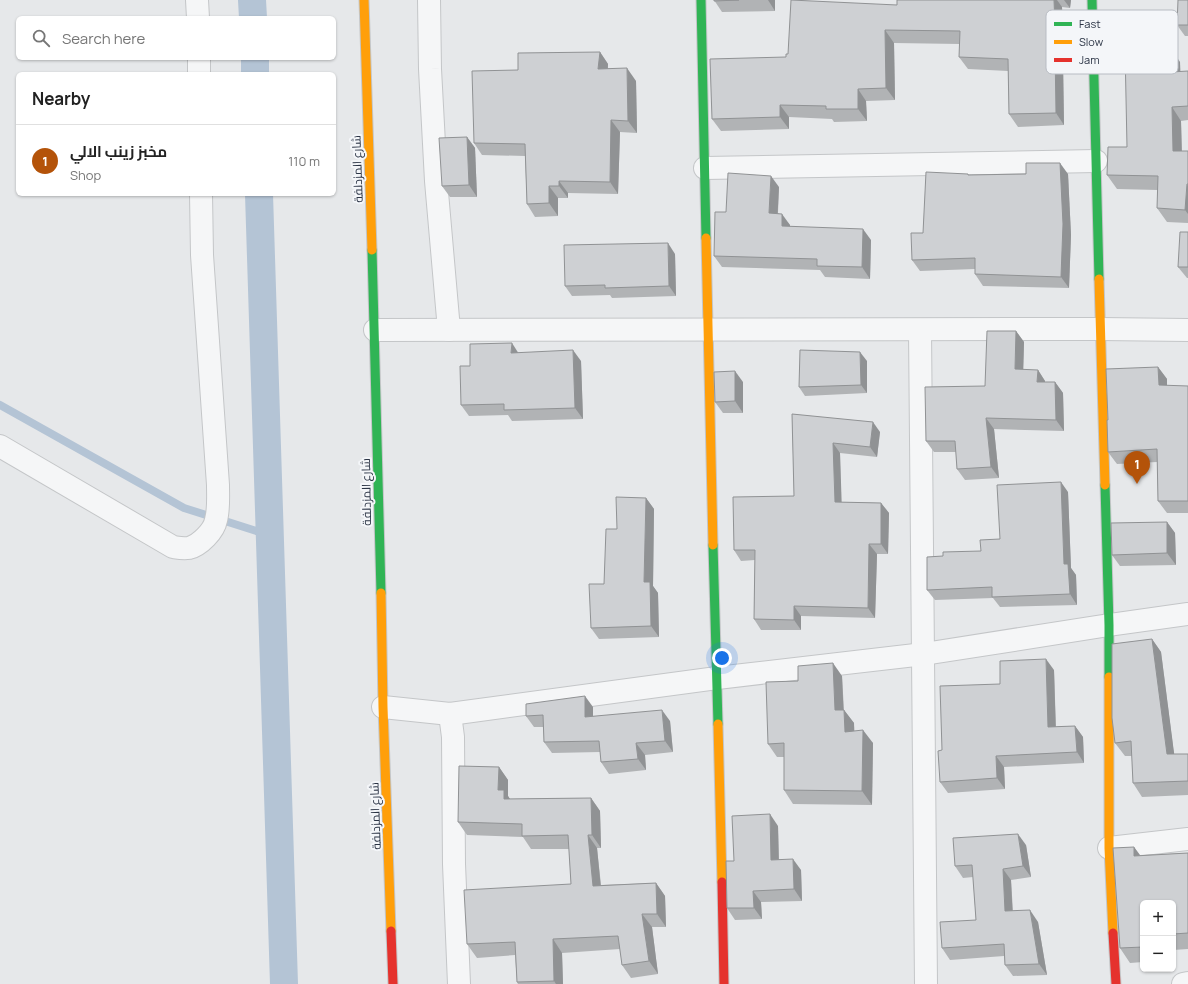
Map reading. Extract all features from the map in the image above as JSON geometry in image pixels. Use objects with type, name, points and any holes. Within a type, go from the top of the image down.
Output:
[{"type":"street","points":[[197,0],[198,16]]},
{"type":"street","name":"شارع المزدلفة","points":[[364,0],[375,330],[383,707],[393,984]]},
{"type":"street","points":[[429,0],[430,69],[436,181],[449,330]]},
{"type":"street","points":[[701,0],[724,984]]},
{"type":"street","points":[[1092,0],[1092,10]]},
{"type":"street","points":[[199,60],[199,72]]},
{"type":"street","points":[[1094,74],[1109,625],[1109,848],[1116,984]]},
{"type":"street","points":[[705,168],[1096,161]]},
{"type":"street","points":[[0,446],[173,547],[181,549],[190,547],[202,540],[211,530],[216,522],[218,511],[218,485],[202,255],[201,196]]},
{"type":"street","points":[[375,330],[1188,330]]},
{"type":"street","points":[[920,330],[926,984]]},
{"type":"street","points":[[383,707],[450,714],[717,678],[924,654],[1188,614]]},
{"type":"street","points":[[450,714],[452,737],[454,864],[459,984]]},
{"type":"street","points":[[1109,848],[1188,839]]},
{"type":"street","points":[[1183,984],[1188,983]]},
{"type":"building","points":[[714,0],[739,0],[714,1]]},
{"type":"building","points":[[791,0],[897,5],[897,0],[1054,0],[1054,10],[1046,10],[1046,74],[1055,74],[1056,113],[1009,114],[1008,59],[959,57],[960,31],[885,30],[886,88],[858,89],[858,109],[826,109],[826,106],[780,105],[780,117],[712,119],[710,59],[786,57],[786,54],[788,54]]},
{"type":"building","points":[[1178,0],[1188,0],[1188,25],[1178,25]]},
{"type":"building","points":[[600,52],[598,69],[627,68],[628,121],[611,120],[610,182],[559,181],[559,186],[549,186],[549,203],[527,204],[525,144],[474,143],[472,71],[518,70],[518,53]]},
{"type":"building","points":[[1188,71],[1188,106],[1172,107],[1173,151],[1188,151],[1188,184],[1185,210],[1157,208],[1158,176],[1107,175],[1108,147],[1127,147],[1126,74],[1178,74],[1178,72]]},
{"type":"building","points":[[467,137],[469,185],[442,186],[439,138]]},
{"type":"building","points":[[1026,163],[1060,163],[1063,224],[1061,277],[975,274],[975,258],[912,260],[911,233],[923,233],[926,172],[968,175],[1026,174]]},
{"type":"building","points":[[728,173],[771,176],[769,213],[782,214],[782,226],[863,229],[862,267],[817,266],[817,259],[714,256],[715,212],[726,212]]},
{"type":"building","points":[[1180,232],[1188,232],[1188,267],[1178,267]]},
{"type":"building","points":[[668,243],[669,286],[605,288],[605,285],[565,286],[564,245]]},
{"type":"building","points":[[987,331],[1016,331],[1015,369],[1038,370],[1037,382],[1055,382],[1056,420],[986,418],[991,467],[957,469],[955,441],[926,441],[925,387],[985,386]]},
{"type":"building","points":[[512,343],[511,353],[573,350],[575,408],[504,410],[504,404],[461,405],[460,366],[470,366],[470,344]]},
{"type":"building","points":[[800,350],[860,352],[861,385],[799,387]]},
{"type":"building","points":[[1158,367],[1159,385],[1188,386],[1188,501],[1158,501],[1157,449],[1108,452],[1106,369]]},
{"type":"building","points":[[735,371],[735,401],[715,402],[714,372]]},
{"type":"building","points":[[792,414],[873,422],[870,447],[833,443],[835,502],[881,503],[881,544],[869,544],[868,608],[794,606],[794,620],[754,619],[755,550],[734,550],[733,497],[794,496]]},
{"type":"building","points":[[1061,482],[1064,564],[1068,564],[1070,594],[992,597],[992,587],[927,590],[927,557],[943,556],[943,552],[981,551],[980,540],[1000,539],[997,485]]},
{"type":"building","points":[[616,497],[646,498],[644,582],[650,582],[651,626],[591,628],[589,584],[604,584],[606,529],[617,529]]},
{"type":"building","points":[[1167,522],[1167,553],[1112,555],[1111,523]]},
{"type":"building","points":[[1152,639],[1167,754],[1188,754],[1188,781],[1133,783],[1131,741],[1115,743],[1112,718],[1112,644]]},
{"type":"building","points":[[1046,659],[1048,727],[1075,726],[1077,752],[996,756],[997,778],[940,782],[938,751],[942,750],[940,686],[1000,684],[1000,661]]},
{"type":"building","points":[[833,663],[835,710],[844,710],[845,732],[863,730],[862,791],[784,790],[784,743],[768,744],[766,682],[798,681],[798,666]]},
{"type":"building","points":[[585,696],[585,717],[662,710],[665,741],[636,743],[638,759],[601,762],[599,741],[544,742],[543,715],[526,716],[526,704]]},
{"type":"building","points":[[459,766],[499,767],[498,790],[504,790],[504,799],[591,798],[592,835],[588,835],[593,886],[656,883],[657,914],[642,914],[649,961],[622,965],[618,936],[553,939],[554,981],[517,982],[515,942],[467,944],[464,890],[571,884],[568,835],[522,836],[522,824],[458,822]]},
{"type":"building","points":[[770,814],[771,860],[793,859],[794,889],[753,891],[754,908],[727,908],[726,861],[734,861],[732,816]]},
{"type":"building","points":[[1018,834],[1023,866],[1003,869],[1005,911],[1030,910],[1039,964],[1005,965],[1004,944],[942,948],[940,922],[976,920],[972,865],[955,866],[953,838]]},
{"type":"building","points":[[1134,847],[1134,856],[1188,853],[1188,933],[1176,934],[1176,900],[1140,900],[1140,947],[1120,948],[1113,848]]},
{"type":"waterway","points":[[252,0],[253,16]]},
{"type":"waterway","points":[[255,60],[255,72]]},
{"type":"waterway","points":[[259,196],[284,984]]},
{"type":"waterway","points":[[0,405],[184,508],[269,535]]},
{"type":"traffic: fast","points":[[701,0],[706,238]]},
{"type":"traffic: fast","points":[[1092,0],[1092,10]]},
{"type":"traffic: fast","points":[[1094,74],[1099,279]]},
{"type":"traffic: fast","points":[[372,250],[381,593]]},
{"type":"traffic: fast","points":[[1105,485],[1109,677]]},
{"type":"traffic: fast","points":[[713,545],[718,724]]},
{"type":"traffic: slow","points":[[364,0],[372,250]]},
{"type":"traffic: slow","points":[[706,238],[713,545]]},
{"type":"traffic: slow","points":[[1099,279],[1105,485]]},
{"type":"traffic: slow","points":[[381,593],[383,707],[391,931]]},
{"type":"traffic: slow","points":[[1109,677],[1109,848],[1113,933]]},
{"type":"traffic: slow","points":[[718,724],[722,882]]},
{"type":"traffic: jam","points":[[722,882],[724,984]]},
{"type":"traffic: jam","points":[[391,931],[393,984]]},
{"type":"traffic: jam","points":[[1113,933],[1116,984]]},
{"type":"place","name":"مخبز زينب الالي","points":[[1137,484]]}]
